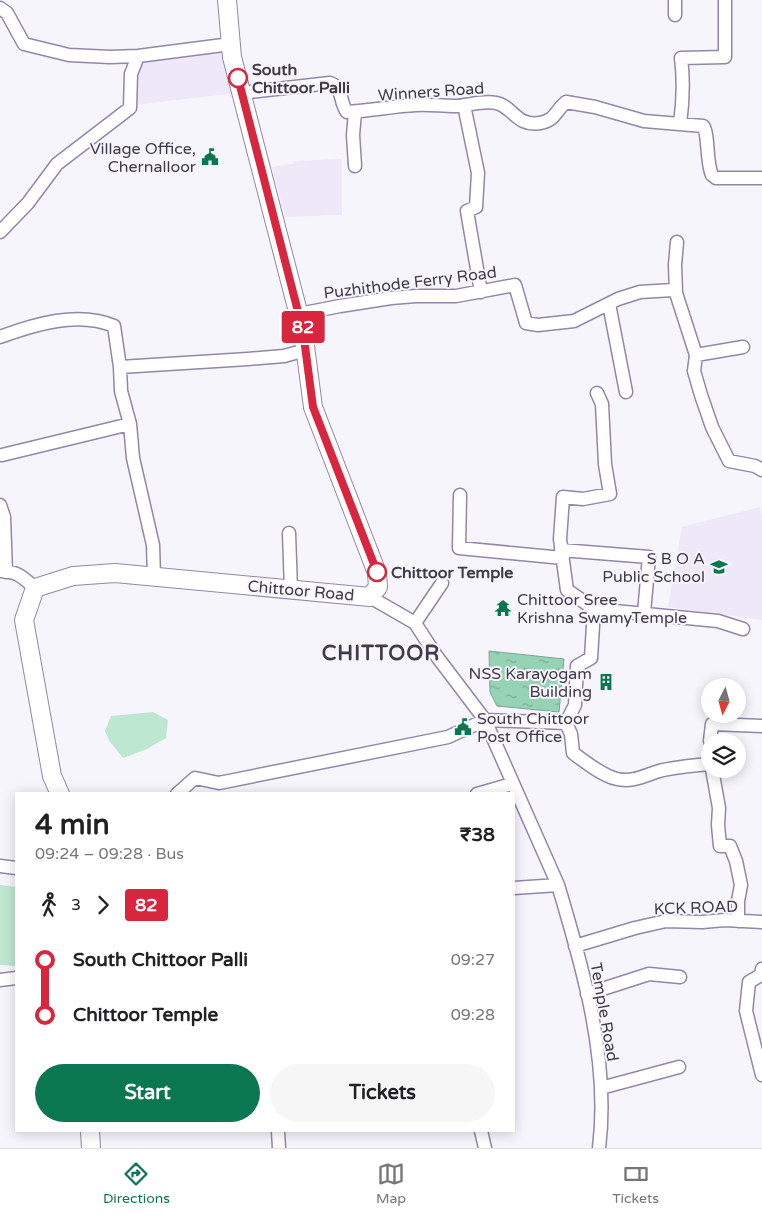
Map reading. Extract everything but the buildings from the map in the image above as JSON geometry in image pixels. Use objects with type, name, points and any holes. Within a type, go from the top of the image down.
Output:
[{"type":"main road","name":"Chittoor Road","points":[[34,588],[73,576],[115,573],[370,597],[378,587],[377,572],[313,407],[306,350],[299,314],[232,57],[227,0]]},
{"type":"main road","points":[[34,588],[24,620],[52,776],[59,792]]},
{"type":"main road","points":[[90,1132],[91,1148]]},
{"type":"street","points":[[675,0],[675,15]]},
{"type":"street","points":[[680,124],[683,101],[683,73],[680,58],[724,57],[725,0]]},
{"type":"street","points":[[0,8],[7,13],[24,44],[69,55],[138,56],[231,44]]},
{"type":"street","points":[[0,232],[28,203],[57,164],[130,108],[131,74],[138,56]]},
{"type":"street","points":[[242,93],[330,84],[337,86],[344,108],[347,112],[355,112],[353,135],[355,166]]},
{"type":"street","name":"Winners Road","points":[[355,112],[417,105],[464,105],[484,102],[498,103],[521,121],[539,123],[556,116],[566,102],[595,107],[644,121],[698,125],[706,129],[710,172],[716,178],[762,178]]},
{"type":"street","points":[[464,105],[478,173],[476,207],[467,211],[481,292]]},
{"type":"street","points":[[677,242],[675,265],[676,293],[696,355],[694,371],[712,427],[729,461],[755,466],[762,470]]},
{"type":"street","name":"Puzhithode Ferry Road","points":[[299,314],[391,298],[456,296],[515,285],[526,323],[531,324],[574,321],[618,299],[647,291],[669,290],[676,293]]},
{"type":"street","points":[[609,304],[626,392]]},
{"type":"street","points":[[0,336],[37,324],[86,320],[103,322],[114,326],[120,367],[121,391],[130,424],[133,458],[153,545],[154,577]]},
{"type":"street","points":[[696,355],[743,347]]},
{"type":"street","points":[[120,367],[284,356],[306,350]]},
{"type":"street","points":[[597,393],[602,404],[605,464],[610,494],[583,499],[563,497],[560,539],[567,590],[594,609],[718,621],[744,629]]},
{"type":"street","points":[[2,455],[130,424]]},
{"type":"street","points":[[460,495],[459,548],[649,558],[644,614]]},
{"type":"street","points":[[0,505],[4,517],[3,571],[13,572],[34,588]]},
{"type":"street","points":[[289,533],[291,590]]},
{"type":"street","points":[[370,597],[415,623],[442,583]]},
{"type":"street","points":[[566,722],[575,705],[577,666],[592,658],[594,609]]},
{"type":"street","name":"Temple Road","points":[[415,623],[435,654],[484,720],[558,885],[584,972],[595,1037],[602,1122],[599,1148]]},
{"type":"street","points":[[179,792],[195,778],[219,783],[229,782],[448,737],[484,720],[566,722]]},
{"type":"street","points":[[566,722],[571,734],[573,753],[587,764],[616,779],[631,781],[660,771],[701,764]]},
{"type":"street","points":[[711,733],[712,724],[762,726]]},
{"type":"street","points":[[714,778],[718,799],[720,846],[730,846],[741,885],[738,901],[738,921]]},
{"type":"street","points":[[484,792],[512,784]]},
{"type":"street","points":[[0,866],[15,868]]},
{"type":"street","points":[[515,888],[558,885]]},
{"type":"street","name":"KCK ROAD","points":[[575,946],[666,921],[762,922]]},
{"type":"street","points":[[762,969],[761,976],[749,982],[746,1011],[762,1075]]},
{"type":"street","points":[[587,994],[649,974],[680,977]]},
{"type":"street","points":[[0,980],[15,978]]},
{"type":"street","points":[[600,1088],[679,1067]]},
{"type":"street","points":[[278,1132],[279,1148]]},
{"type":"street","points":[[481,1132],[484,1148]]},
{"type":"shaded area","points":[[224,49],[237,93],[133,105],[133,78],[139,59]]},
{"type":"shaded area","points":[[342,159],[342,215],[285,217],[272,167],[293,164],[294,161]]},
{"type":"shaded area","name":"S B O A Public School","points":[[760,507],[762,518],[762,620],[668,607],[682,527]]},
{"type":"shaded area","points":[[153,712],[168,720],[166,738],[147,749],[123,758],[110,742],[105,731],[111,716]]},
{"type":"shaded area","points":[[0,885],[15,887],[15,966],[0,965]]},
{"type":"water","points":[[489,651],[564,659],[559,712],[497,706],[490,692]]},
{"type":"bus line","name":"82","points":[[238,78],[303,331],[313,407],[377,572]]},
{"type":"place","name":"South Chittoor Palli","points":[[238,78]]},
{"type":"place","name":"Village Office, Chernalloor","points":[[210,157]]},
{"type":"place","name":"S B O A Public School","points":[[719,567]]},
{"type":"place","name":"Chittoor Temple","points":[[377,572]]},
{"type":"place","name":"Chittoor Sree Krishna SwamyTemple","points":[[503,608]]},
{"type":"place","name":"NSS Karayogam Building","points":[[606,682]]},
{"type":"place","name":"South Chittoor Post Office","points":[[463,727]]},
{"type":"district","name":"CHITTOOR","points":[[381,653]]}]
